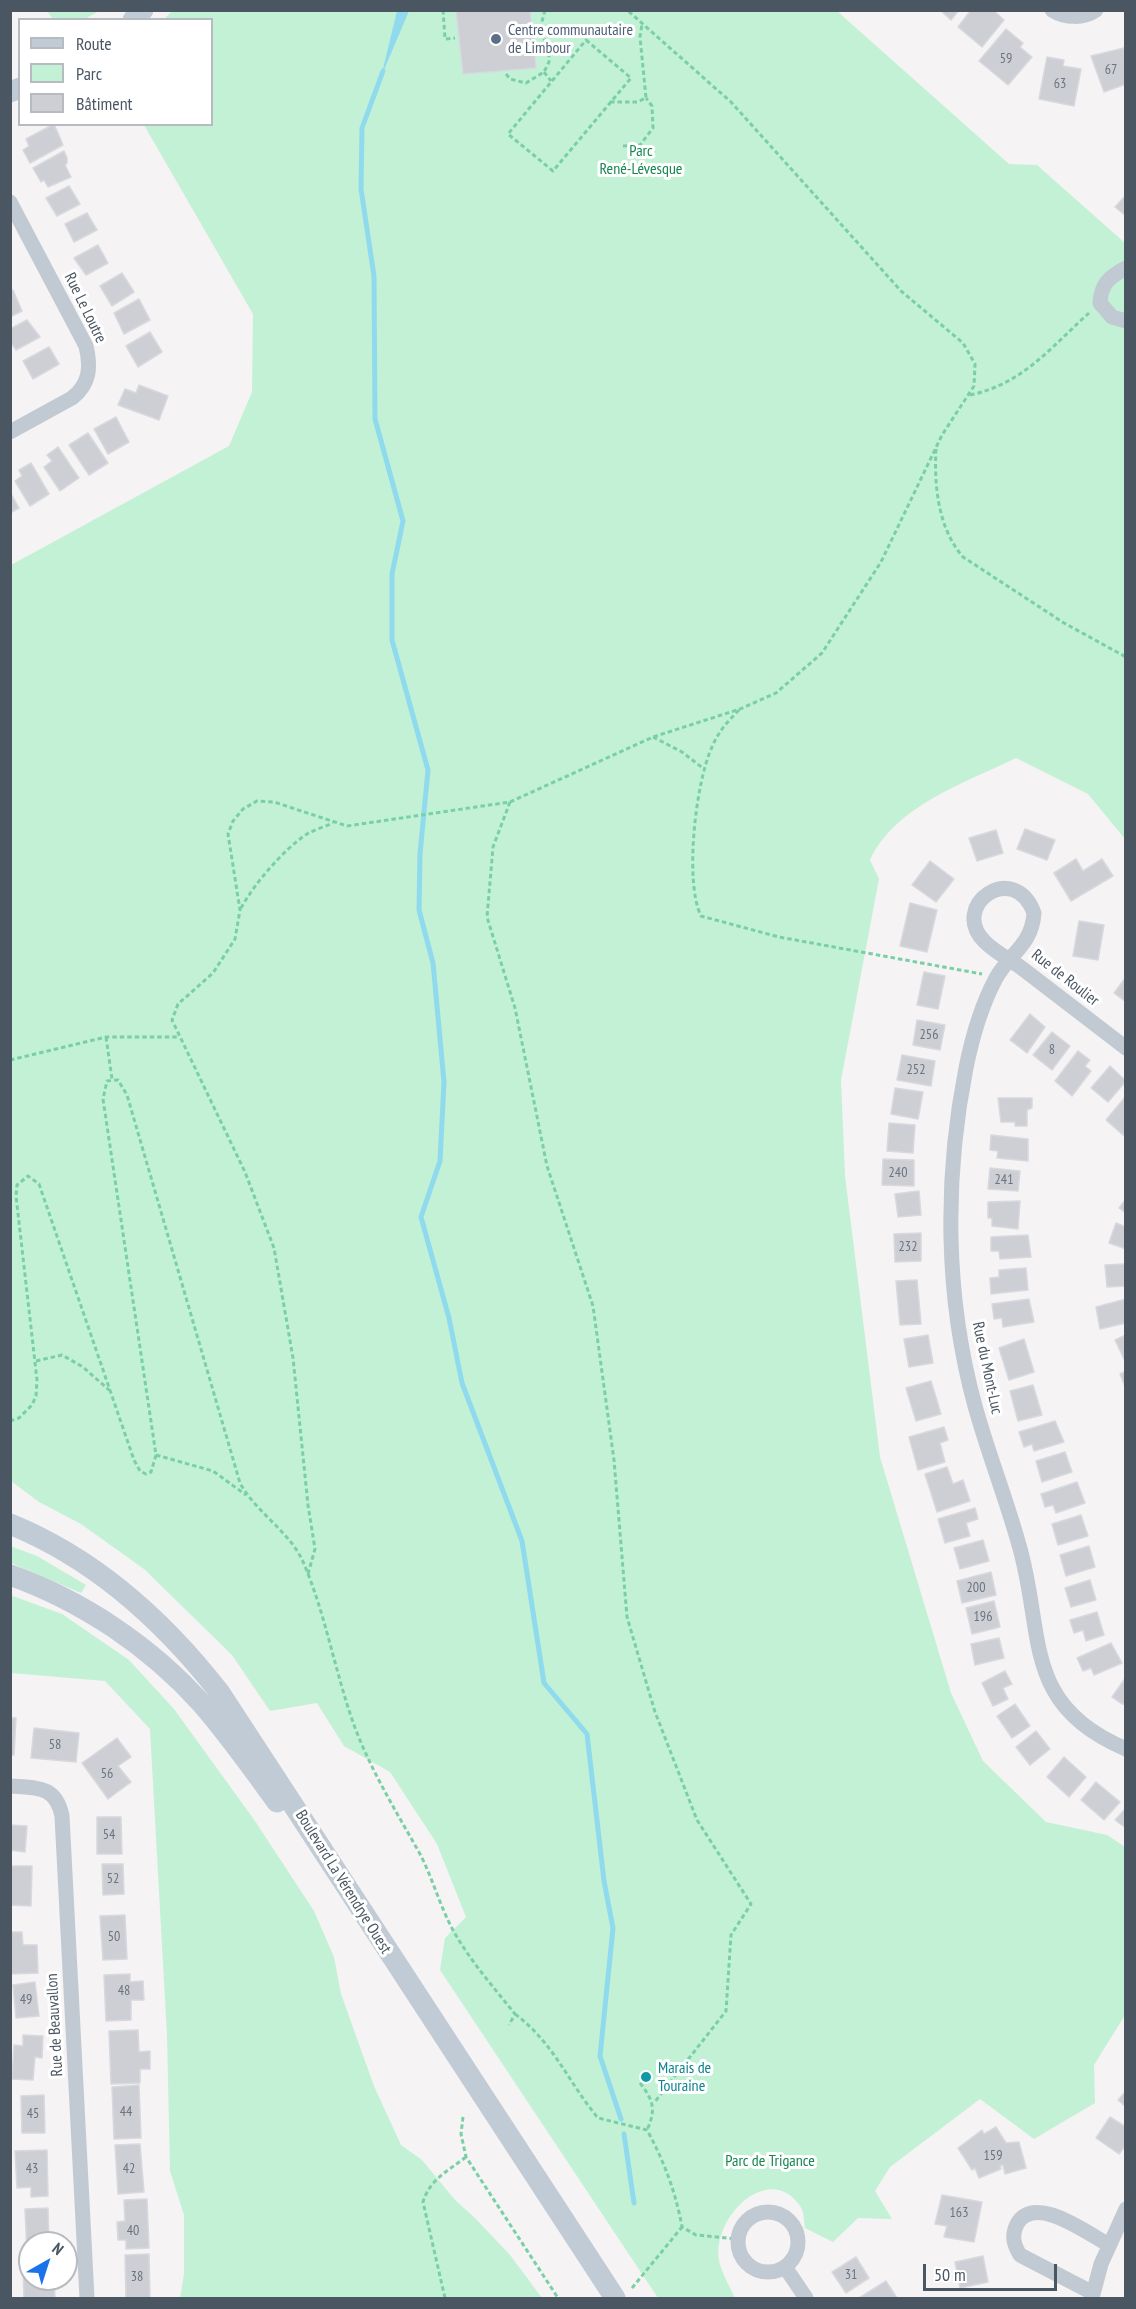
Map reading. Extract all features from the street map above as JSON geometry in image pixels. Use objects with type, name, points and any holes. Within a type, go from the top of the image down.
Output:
[{"type":"main road","name":"Boulevard La Vérendrye Ouest","points":[[10,1524],[48,1541],[105,1577],[158,1622],[192,1657],[252,1739],[383,1946],[623,2294]]},
{"type":"main road","points":[[10,1575],[90,1612],[127,1638],[178,1680],[225,1732],[383,1946]]},
{"type":"street","points":[[1052,10],[1067,16],[1080,16],[1096,10]]},
{"type":"street","name":"Rue Le Loutre","points":[[10,202],[86,346],[90,371],[81,391],[72,399],[10,432]]},
{"type":"street","points":[[1125,268],[1105,282],[1100,290],[1100,303],[1112,318],[1125,321]]},
{"type":"street","name":"Rue du Mont-Luc","points":[[1010,959],[984,941],[974,921],[976,908],[993,890],[1011,889],[1025,899],[1034,913],[1028,939],[997,977],[973,1037],[957,1118],[951,1218],[953,1265],[964,1356],[975,1405],[1024,1562],[1037,1648],[1046,1677],[1061,1703],[1084,1725],[1097,1736],[1125,1749]]},
{"type":"street","name":"Rue de Roulier","points":[[1010,959],[1125,1048]]},
{"type":"street","name":"Rue de Beauvallon","points":[[10,1786],[47,1791],[56,1797],[62,1816],[87,2298]]},
{"type":"street","points":[[1109,2245],[1046,2212],[1034,2211],[1024,2215],[1013,2236],[1015,2247],[1020,2255],[1093,2296],[1109,2245],[1125,2209]]},
{"type":"street","points":[[773,2211],[783,2215],[791,2222],[798,2240],[793,2260],[776,2271],[757,2270],[742,2258],[737,2239],[745,2221],[753,2215],[773,2211]]},
{"type":"street","points":[[785,2267],[806,2298]]},
{"type":"path","points":[[444,10],[445,39],[455,38]]},
{"type":"path","points":[[506,74],[510,79],[526,83],[544,72],[549,62],[549,51],[540,29],[545,10]]},
{"type":"path","points":[[308,1574],[315,1549],[308,1505],[293,1358],[274,1248],[240,1162],[172,1020],[174,1012],[188,994],[219,967],[235,939],[240,910],[228,834],[233,820],[243,809],[256,801],[274,802],[335,823],[362,825],[410,815],[482,808],[510,802],[654,737],[741,709],[777,693],[822,653],[891,545],[936,447],[974,386],[975,364],[963,343],[902,291],[731,102],[627,10]]},
{"type":"path","points":[[622,146],[640,145],[653,128],[652,106],[646,98],[640,37],[642,24]]},
{"type":"path","points":[[586,40],[631,78],[553,171],[508,134],[551,81],[586,40]]},
{"type":"path","points":[[544,72],[551,81]]},
{"type":"path","points":[[610,102],[638,102],[646,98]]},
{"type":"path","points":[[970,395],[1004,386],[1020,375],[1100,303]]},
{"type":"path","points":[[936,447],[936,488],[942,516],[951,543],[963,557],[1064,623],[1125,657]]},
{"type":"path","points":[[741,709],[717,736],[704,769],[694,835],[695,895],[699,913],[704,919],[779,937],[997,977]]},
{"type":"path","points":[[654,737],[682,752],[704,769]]},
{"type":"path","points":[[510,802],[493,847],[487,917],[515,1008],[547,1166],[593,1306],[614,1460],[627,1617],[655,1712],[697,1820],[751,1904],[731,1935],[726,2011],[654,2103]]},
{"type":"path","points":[[240,910],[262,876],[293,845],[308,833],[335,823]]},
{"type":"path","points":[[10,1060],[106,1037],[179,1037]]},
{"type":"path","points":[[106,1037],[112,1078],[123,1085],[127,1095],[240,1483],[247,1496]]},
{"type":"path","points":[[10,1421],[26,1413],[36,1396],[36,1361],[16,1196],[16,1185],[28,1176],[39,1184],[140,1471],[146,1474],[151,1472],[156,1455],[103,1099],[104,1087],[112,1078]]},
{"type":"path","points":[[36,1361],[62,1355],[83,1367],[111,1391]]},
{"type":"path","points":[[156,1455],[213,1471],[247,1496],[294,1545],[308,1574],[340,1684],[377,1781],[420,1855],[441,1907],[458,1939],[514,2014],[531,2026],[551,2047],[598,2118],[647,2130],[663,2160],[678,2204],[682,2227]]},
{"type":"path","points":[[509,2025],[514,2014]]},
{"type":"path","points":[[640,2083],[654,2103],[654,2113],[647,2130]]},
{"type":"path","points":[[463,2116],[461,2140],[466,2157],[558,2298]]},
{"type":"path","points":[[446,2298],[423,2202],[426,2191],[437,2177],[466,2157]]},
{"type":"path","points":[[623,2294],[682,2227]]},
{"type":"path","points":[[682,2227],[696,2235],[737,2239]]},
{"type":"green space","points":[[173,10],[837,11],[1009,164],[1037,165],[1125,243],[1125,839],[1088,794],[1016,758],[934,798],[897,824],[882,841],[870,860],[879,879],[841,1080],[845,1176],[880,1457],[951,1693],[983,1761],[1046,1822],[1107,1835],[1125,1847],[1125,2015],[1094,2065],[1095,2103],[1034,2139],[980,2099],[890,2167],[875,2191],[892,2219],[858,2218],[833,2242],[805,2228],[800,2206],[788,2194],[774,2189],[759,2192],[746,2200],[724,2227],[719,2243],[720,2265],[735,2298],[658,2298],[440,1970],[445,1938],[466,1917],[437,1844],[390,1772],[344,1746],[317,1703],[270,1711],[232,1655],[144,1569],[81,1524],[39,1502],[11,1481],[11,565],[229,446],[252,392],[253,314],[145,126],[213,126],[213,18],[165,18]]},
{"type":"green space","points":[[47,11],[99,11],[87,18],[52,18]]},
{"type":"green space","points":[[10,1546],[37,1556],[86,1585],[81,1593],[11,1563]]},
{"type":"green space","points":[[10,1595],[62,1614],[129,1660],[174,1709],[255,1821],[314,1911],[334,1957],[341,1994],[374,2086],[401,2145],[422,2160],[455,2200],[510,2255],[542,2298],[180,2298],[184,2274],[184,2215],[170,2171],[167,2035],[150,1729],[105,1681],[11,1673]]},
{"type":"water","points":[[397,11],[409,11],[381,77]]},
{"type":"building","name":"Centre communautaire de Limbour","points":[[456,10],[530,10],[536,68],[463,74]]},
{"type":"building","points":[[940,10],[959,10],[951,20]]},
{"type":"building","points":[[971,10],[993,10],[1004,20],[982,47],[958,27]]},
{"type":"building","points":[[1006,29],[1023,43],[1020,47],[1032,57],[1008,85],[979,61]]},
{"type":"building","points":[[1124,48],[1126,84],[1104,92],[1091,56]]},
{"type":"building","points":[[1047,57],[1064,60],[1063,66],[1081,69],[1074,106],[1039,99]]},
{"type":"building","points":[[50,126],[55,126],[63,145],[30,163],[23,150],[29,146],[26,139]]},
{"type":"building","points":[[64,151],[67,158],[65,165],[71,177],[48,187],[44,180],[41,182],[33,168]]},
{"type":"building","points":[[69,186],[80,204],[57,216],[46,198]]},
{"type":"building","points":[[1126,195],[1126,216],[1115,207]]},
{"type":"building","points":[[87,213],[97,230],[74,242],[65,224]]},
{"type":"building","points":[[98,245],[108,263],[86,275],[74,258]]},
{"type":"building","points":[[122,273],[134,292],[112,306],[100,286]]},
{"type":"building","points":[[13,290],[22,311],[10,317],[10,291]]},
{"type":"building","points":[[139,299],[150,320],[124,334],[114,313]]},
{"type":"building","points":[[27,320],[40,337],[16,350],[10,341],[10,329]]},
{"type":"building","points":[[150,332],[162,352],[138,367],[126,346]]},
{"type":"building","points":[[49,347],[59,364],[33,379],[23,361]]},
{"type":"building","points":[[139,385],[168,396],[159,420],[118,405],[125,389],[136,393]]},
{"type":"building","points":[[116,417],[129,442],[108,454],[94,429]]},
{"type":"building","points":[[88,433],[108,463],[89,475],[69,445]]},
{"type":"building","points":[[58,447],[79,478],[60,491],[44,467],[52,461],[47,455]]},
{"type":"building","points":[[31,463],[49,494],[30,506],[15,481],[22,476],[19,470]]},
{"type":"building","points":[[10,492],[19,508],[10,513]]},
{"type":"building","points":[[1025,829],[1055,840],[1047,860],[1017,849]]},
{"type":"building","points":[[996,830],[1003,853],[977,861],[969,838]]},
{"type":"building","points":[[1076,859],[1083,871],[1102,859],[1113,876],[1071,901],[1054,873]]},
{"type":"building","points":[[930,861],[954,879],[936,902],[912,885]]},
{"type":"building","points":[[910,903],[937,910],[927,952],[900,946]]},
{"type":"building","points":[[1079,921],[1104,925],[1098,960],[1073,956]]},
{"type":"building","points":[[924,972],[945,976],[938,1009],[917,1005]]},
{"type":"building","points":[[1126,977],[1126,1002],[1114,993]]},
{"type":"building","points":[[1030,1014],[1045,1027],[1027,1053],[1010,1040]]},
{"type":"building","points":[[917,1020],[945,1025],[940,1050],[913,1045]]},
{"type":"building","points":[[1052,1032],[1070,1046],[1052,1070],[1033,1055]]},
{"type":"building","points":[[1078,1051],[1090,1060],[1085,1066],[1091,1071],[1072,1096],[1055,1081]]},
{"type":"building","points":[[902,1055],[935,1061],[931,1086],[897,1080]]},
{"type":"building","points":[[1110,1066],[1126,1081],[1108,1102],[1091,1088]]},
{"type":"building","points":[[895,1088],[923,1092],[918,1119],[891,1114]]},
{"type":"building","points":[[1126,1096],[1126,1132],[1123,1135],[1106,1120]]},
{"type":"building","points":[[998,1098],[1032,1098],[1032,1108],[1027,1110],[1027,1126],[1015,1126],[1015,1122],[1001,1122]]},
{"type":"building","points":[[889,1123],[915,1125],[913,1153],[887,1151]]},
{"type":"building","points":[[991,1135],[1028,1139],[1028,1161],[997,1158],[998,1151],[990,1150]]},
{"type":"building","points":[[883,1159],[914,1160],[914,1186],[882,1185]]},
{"type":"building","points":[[990,1168],[1020,1171],[1018,1191],[988,1189]]},
{"type":"building","points":[[919,1191],[921,1215],[898,1217],[895,1194]]},
{"type":"building","points":[[1126,1199],[1126,1213],[1119,1208]]},
{"type":"building","points":[[1020,1201],[1018,1229],[992,1226],[992,1218],[988,1218],[988,1202]]},
{"type":"building","points":[[1116,1223],[1126,1227],[1126,1249],[1109,1243]]},
{"type":"building","points":[[921,1233],[921,1261],[895,1262],[894,1234]]},
{"type":"building","points":[[1028,1235],[1031,1257],[1000,1259],[999,1251],[991,1251],[991,1237]]},
{"type":"building","points":[[1126,1264],[1126,1286],[1107,1287],[1105,1265]]},
{"type":"building","points":[[1026,1268],[1028,1290],[991,1294],[990,1278],[999,1277],[999,1270]]},
{"type":"building","points":[[917,1280],[921,1324],[900,1325],[896,1281]]},
{"type":"building","points":[[1029,1299],[1034,1322],[1003,1327],[1002,1318],[994,1319],[992,1304]]},
{"type":"building","points":[[1126,1299],[1126,1323],[1100,1329],[1096,1307]]},
{"type":"building","points":[[928,1335],[933,1363],[909,1367],[904,1339]]},
{"type":"building","points":[[1126,1335],[1126,1361],[1125,1361],[1115,1340]]},
{"type":"building","points":[[1024,1339],[1034,1372],[1009,1380],[999,1348]]},
{"type":"building","points":[[1126,1371],[1126,1389],[1120,1374]]},
{"type":"building","points":[[931,1381],[941,1414],[916,1421],[906,1388]]},
{"type":"building","points":[[1033,1385],[1042,1415],[1018,1421],[1010,1391]]},
{"type":"building","points":[[1055,1421],[1064,1442],[1034,1451],[1032,1444],[1024,1447],[1019,1432]]},
{"type":"building","points":[[944,1427],[948,1440],[940,1443],[945,1462],[918,1470],[909,1437]]},
{"type":"building","points":[[1065,1452],[1072,1472],[1042,1482],[1036,1461]]},
{"type":"building","points":[[947,1467],[953,1484],[963,1480],[970,1501],[937,1512],[925,1474]]},
{"type":"building","points":[[1077,1482],[1085,1503],[1056,1513],[1053,1505],[1045,1507],[1041,1494]]},
{"type":"building","points":[[975,1508],[978,1519],[966,1523],[970,1536],[945,1543],[938,1519]]},
{"type":"building","points":[[1081,1515],[1088,1536],[1058,1545],[1052,1524]]},
{"type":"building","points":[[983,1540],[989,1561],[960,1569],[954,1548]]},
{"type":"building","points":[[1089,1546],[1095,1567],[1066,1576],[1060,1555]]},
{"type":"building","points":[[991,1572],[996,1595],[962,1603],[957,1581]]},
{"type":"building","points":[[1090,1580],[1096,1600],[1071,1607],[1065,1588]]},
{"type":"building","points":[[994,1601],[1000,1627],[972,1634],[966,1608]]},
{"type":"building","points":[[1097,1612],[1104,1635],[1086,1641],[1083,1630],[1074,1633],[1070,1620]]},
{"type":"building","points":[[999,1638],[1004,1658],[975,1665],[971,1644]]},
{"type":"building","points":[[1111,1643],[1122,1663],[1094,1675],[1091,1668],[1083,1671],[1077,1658]]},
{"type":"building","points":[[1005,1671],[1012,1684],[1003,1688],[1008,1699],[993,1706],[982,1683]]},
{"type":"building","points":[[1126,1677],[1126,1704],[1122,1704],[1112,1697]]},
{"type":"building","points":[[1015,1704],[1030,1726],[1012,1738],[997,1716]]},
{"type":"building","points":[[10,1718],[16,1718],[14,1755],[10,1755]]},
{"type":"building","points":[[34,1728],[79,1733],[76,1762],[31,1758]]},
{"type":"building","points":[[1036,1731],[1050,1749],[1030,1765],[1016,1747]]},
{"type":"building","points":[[117,1738],[131,1757],[118,1766],[131,1782],[108,1799],[82,1763]]},
{"type":"building","points":[[1064,1757],[1086,1777],[1069,1797],[1047,1777]]},
{"type":"building","points":[[1096,1782],[1120,1802],[1104,1820],[1081,1800]]},
{"type":"building","points":[[1126,1808],[1126,1828],[1115,1820]]},
{"type":"building","points":[[97,1817],[121,1817],[122,1854],[97,1854]]},
{"type":"building","points":[[10,1825],[27,1826],[25,1852],[10,1850]]},
{"type":"building","points":[[102,1864],[123,1864],[124,1894],[103,1895]]},
{"type":"building","points":[[10,1866],[32,1866],[31,1906],[10,1905]]},
{"type":"building","points":[[125,1915],[127,1959],[103,1960],[100,1916]]},
{"type":"building","points":[[10,1932],[22,1932],[23,1945],[37,1945],[38,1973],[10,1974]]},
{"type":"building","points":[[130,1974],[130,1982],[143,1981],[144,2000],[131,2000],[131,2020],[106,2021],[104,1975]]},
{"type":"building","points":[[35,1982],[39,2016],[16,2018],[13,1985]]},
{"type":"building","points":[[138,2030],[139,2052],[150,2051],[150,2069],[140,2069],[140,2083],[111,2084],[109,2031]]},
{"type":"building","points":[[23,2035],[43,2036],[42,2058],[35,2057],[33,2080],[12,2079],[14,2045],[23,2046]]},
{"type":"building","points":[[139,2085],[141,2138],[114,2139],[112,2087]]},
{"type":"building","points":[[1126,2091],[1126,2107],[1118,2100]]},
{"type":"building","points":[[44,2095],[45,2133],[22,2133],[21,2096]]},
{"type":"building","points":[[1110,2117],[1126,2127],[1126,2145],[1119,2154],[1096,2138]]},
{"type":"building","points":[[996,2127],[1006,2143],[1019,2142],[1026,2168],[1005,2174],[1003,2165],[1000,2166],[1001,2169],[979,2178],[975,2168],[972,2170],[958,2148],[982,2130],[984,2134]]},
{"type":"building","points":[[140,2144],[144,2192],[118,2194],[115,2145]]},
{"type":"building","points":[[47,2150],[48,2196],[31,2197],[31,2187],[17,2188],[15,2151]]},
{"type":"building","points":[[942,2195],[982,2202],[974,2242],[944,2237],[947,2226],[935,2224]]},
{"type":"building","points":[[147,2199],[149,2248],[126,2249],[126,2240],[118,2240],[117,2222],[125,2221],[124,2200]]},
{"type":"building","points":[[48,2208],[49,2231],[26,2231],[25,2209]]},
{"type":"building","points":[[149,2254],[150,2298],[126,2298],[125,2255]]},
{"type":"building","points":[[983,2256],[988,2282],[960,2288],[955,2262]]},
{"type":"building","points":[[856,2257],[869,2278],[846,2293],[832,2272]]},
{"type":"building","points":[[886,2281],[897,2298],[859,2298]]},
{"type":"building","points":[[24,2291],[55,2291],[55,2298],[24,2298]]},
{"type":"waterway","points":[[383,71],[362,128],[361,189],[374,276],[375,419],[403,521],[392,574],[392,640],[428,770],[420,854],[419,910],[433,963],[444,1082],[440,1161],[421,1217],[449,1318],[462,1383],[522,1541],[544,1683],[587,1734],[604,1881],[613,1928],[600,2056],[621,2119]]},
{"type":"waterway","points":[[624,2134],[634,2203]]},
{"type":"place","name":"Centre communautaire de Limbour","points":[[496,39]]},
{"type":"place","name":"Marais de Touraine","points":[[646,2077]]},
{"type":"park label","name":"Parc René-Lévesque","points":[[641,160]]},
{"type":"park label","name":"Parc de Trigance","points":[[770,2161]]}]
